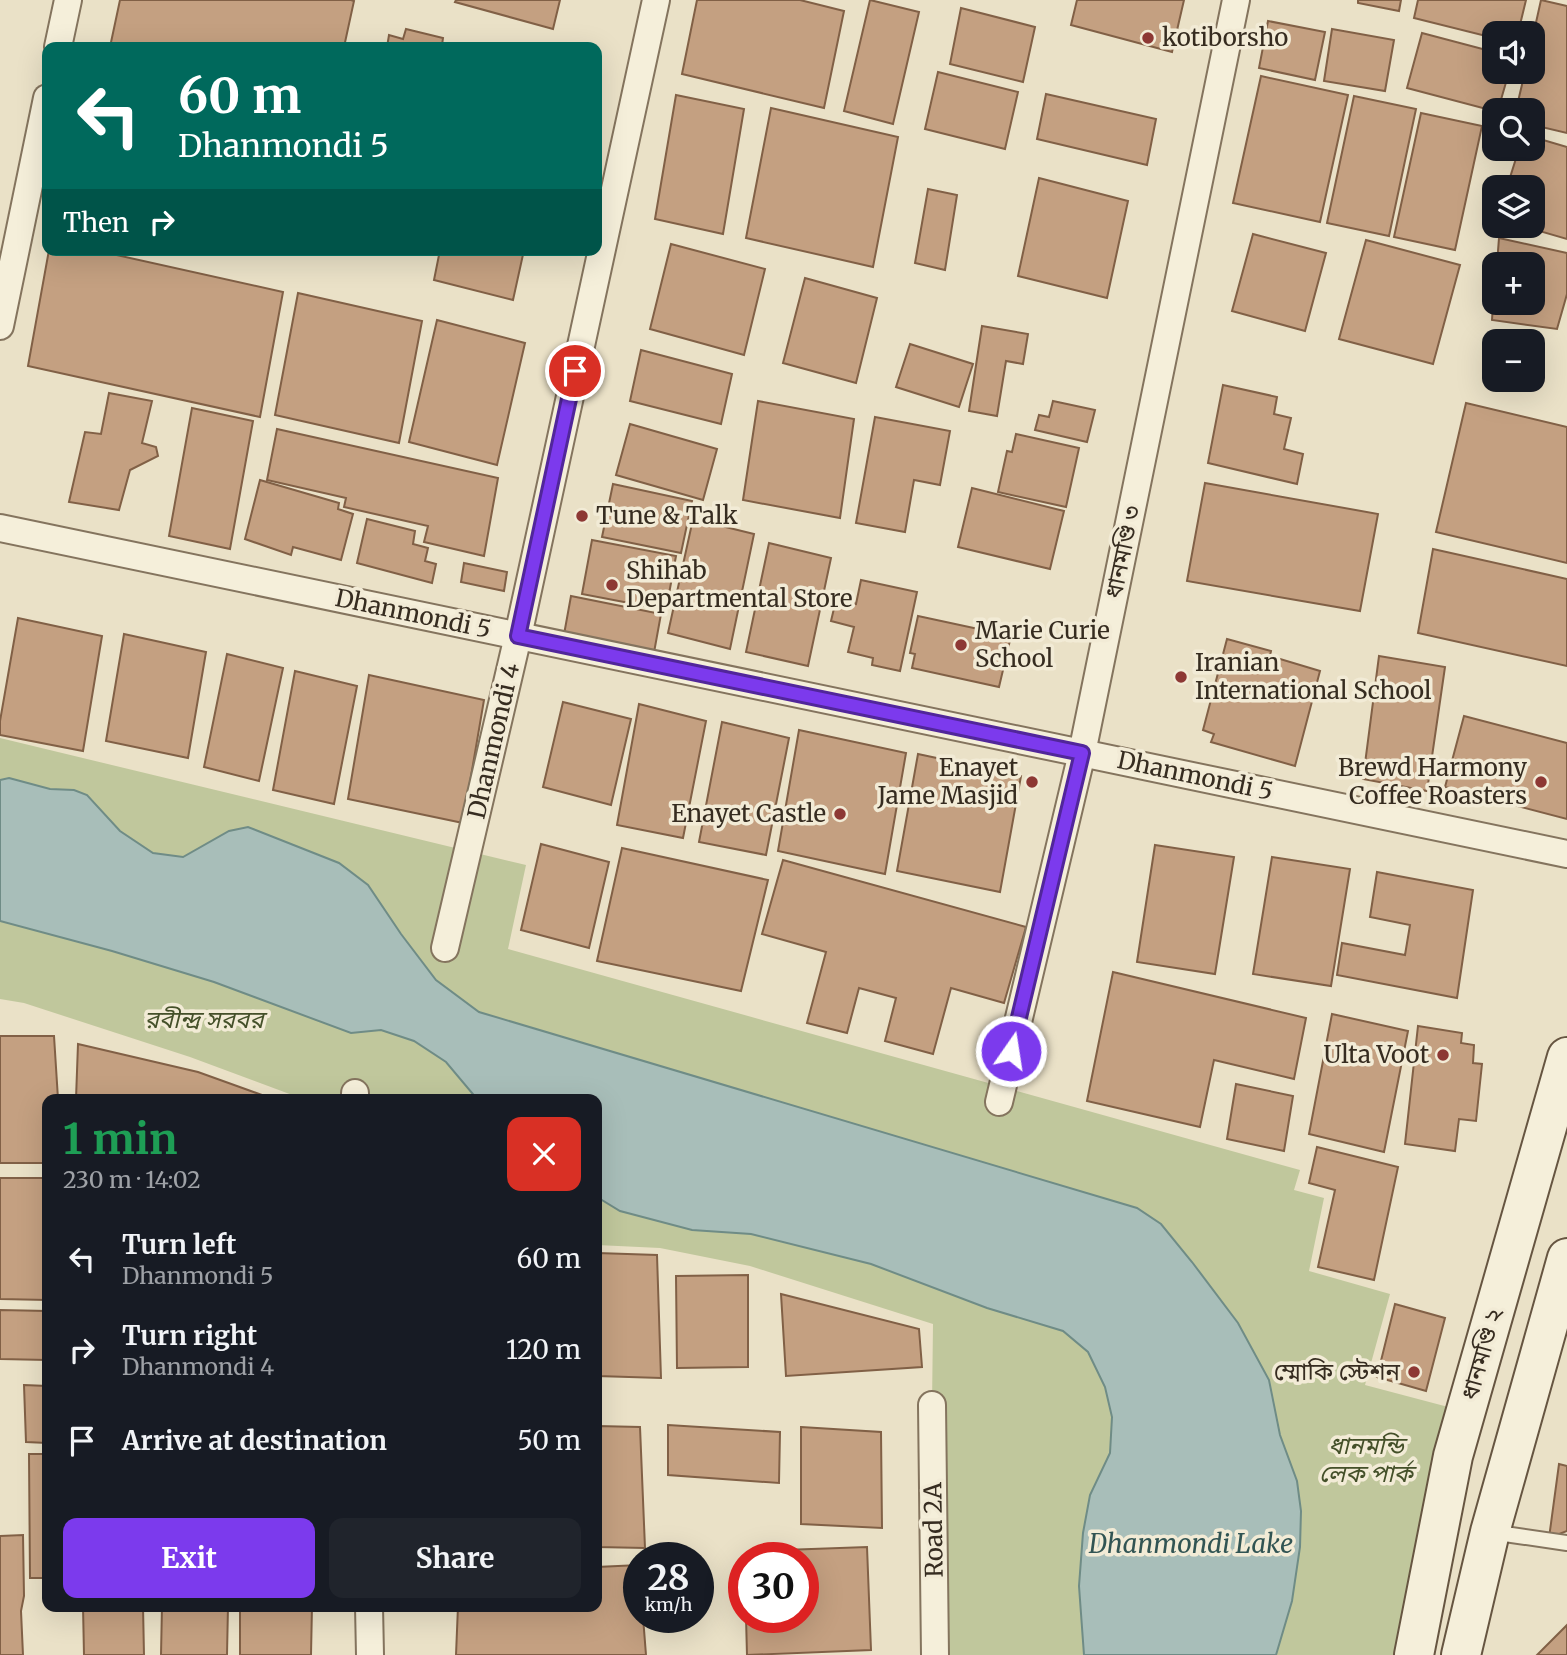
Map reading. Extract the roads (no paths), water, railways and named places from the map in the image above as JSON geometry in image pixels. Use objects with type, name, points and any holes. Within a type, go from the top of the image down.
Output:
[{"type":"main road","name":"ধানমণ্ডি ২","points":[[1414,1655],[1453,1456],[1567,1057]]},
{"type":"main road","points":[[1461,1655],[1490,1532],[1567,1258]]},
{"type":"street","points":[[59,42],[68,0]]},
{"type":"street","name":"Dhanmondi 4","points":[[602,249],[656,0]]},
{"type":"street","name":"ধানমণ্ডি ৩","points":[[999,1102],[1082,753],[1236,0]]},
{"type":"street","points":[[0,326],[42,122]]},
{"type":"street","name":"Dhanmondi 4","points":[[445,948],[518,636],[600,256]]},
{"type":"street","name":"Dhanmondi 5","points":[[0,528],[1567,854]]},
{"type":"street","name":"Road 2A","points":[[932,1405],[935,1655]]},
{"type":"street","points":[[369,1612],[370,1655]]},
{"type":"lane","points":[[1490,1532],[1567,1543]]},
{"type":"water","name":"Dhanmondi Lake","points":[[9,778],[50,789],[74,790],[87,795],[120,831],[153,853],[183,857],[229,831],[248,827],[339,863],[368,885],[436,980],[479,1012],[1137,1208],[1161,1224],[1238,1323],[1269,1380],[1280,1435],[1297,1481],[1301,1511],[1300,1547],[1292,1601],[1276,1655],[1084,1655],[1079,1586],[1083,1533],[1090,1495],[1110,1453],[1112,1417],[1105,1387],[1088,1352],[1063,1331],[987,1308],[871,1264],[751,1234],[692,1230],[620,1211],[602,1200],[602,1094],[473,1094],[446,1062],[414,1041],[381,1030],[351,1033],[214,982],[0,921],[0,780]]},
{"type":"place","name":"kotiborsho","points":[[1148,38]]},
{"type":"place","name":"Tune & Talk","points":[[582,516]]},
{"type":"place","name":"Shihab Departmental Store","points":[[612,585]]},
{"type":"place","name":"Marie Curie School","points":[[961,645]]},
{"type":"place","name":"Iranian International School","points":[[1181,677]]},
{"type":"place","name":"Enayet Jame Masjid","points":[[1032,782]]},
{"type":"place","name":"Brewd Harmony Coffee Roasters","points":[[1541,782]]},
{"type":"place","name":"Enayet Castle","points":[[840,814]]},
{"type":"place","name":"Ulta Voot","points":[[1443,1055]]},
{"type":"place","name":"ম্মোকি স্টেশন","points":[[1414,1372]]},
{"type":"park label","name":"রবীন্দ্র সরবর","points":[[204,1020]]},
{"type":"park label","name":"ধানমন্ডি লেক পার্ক","points":[[1366,1460]]}]
